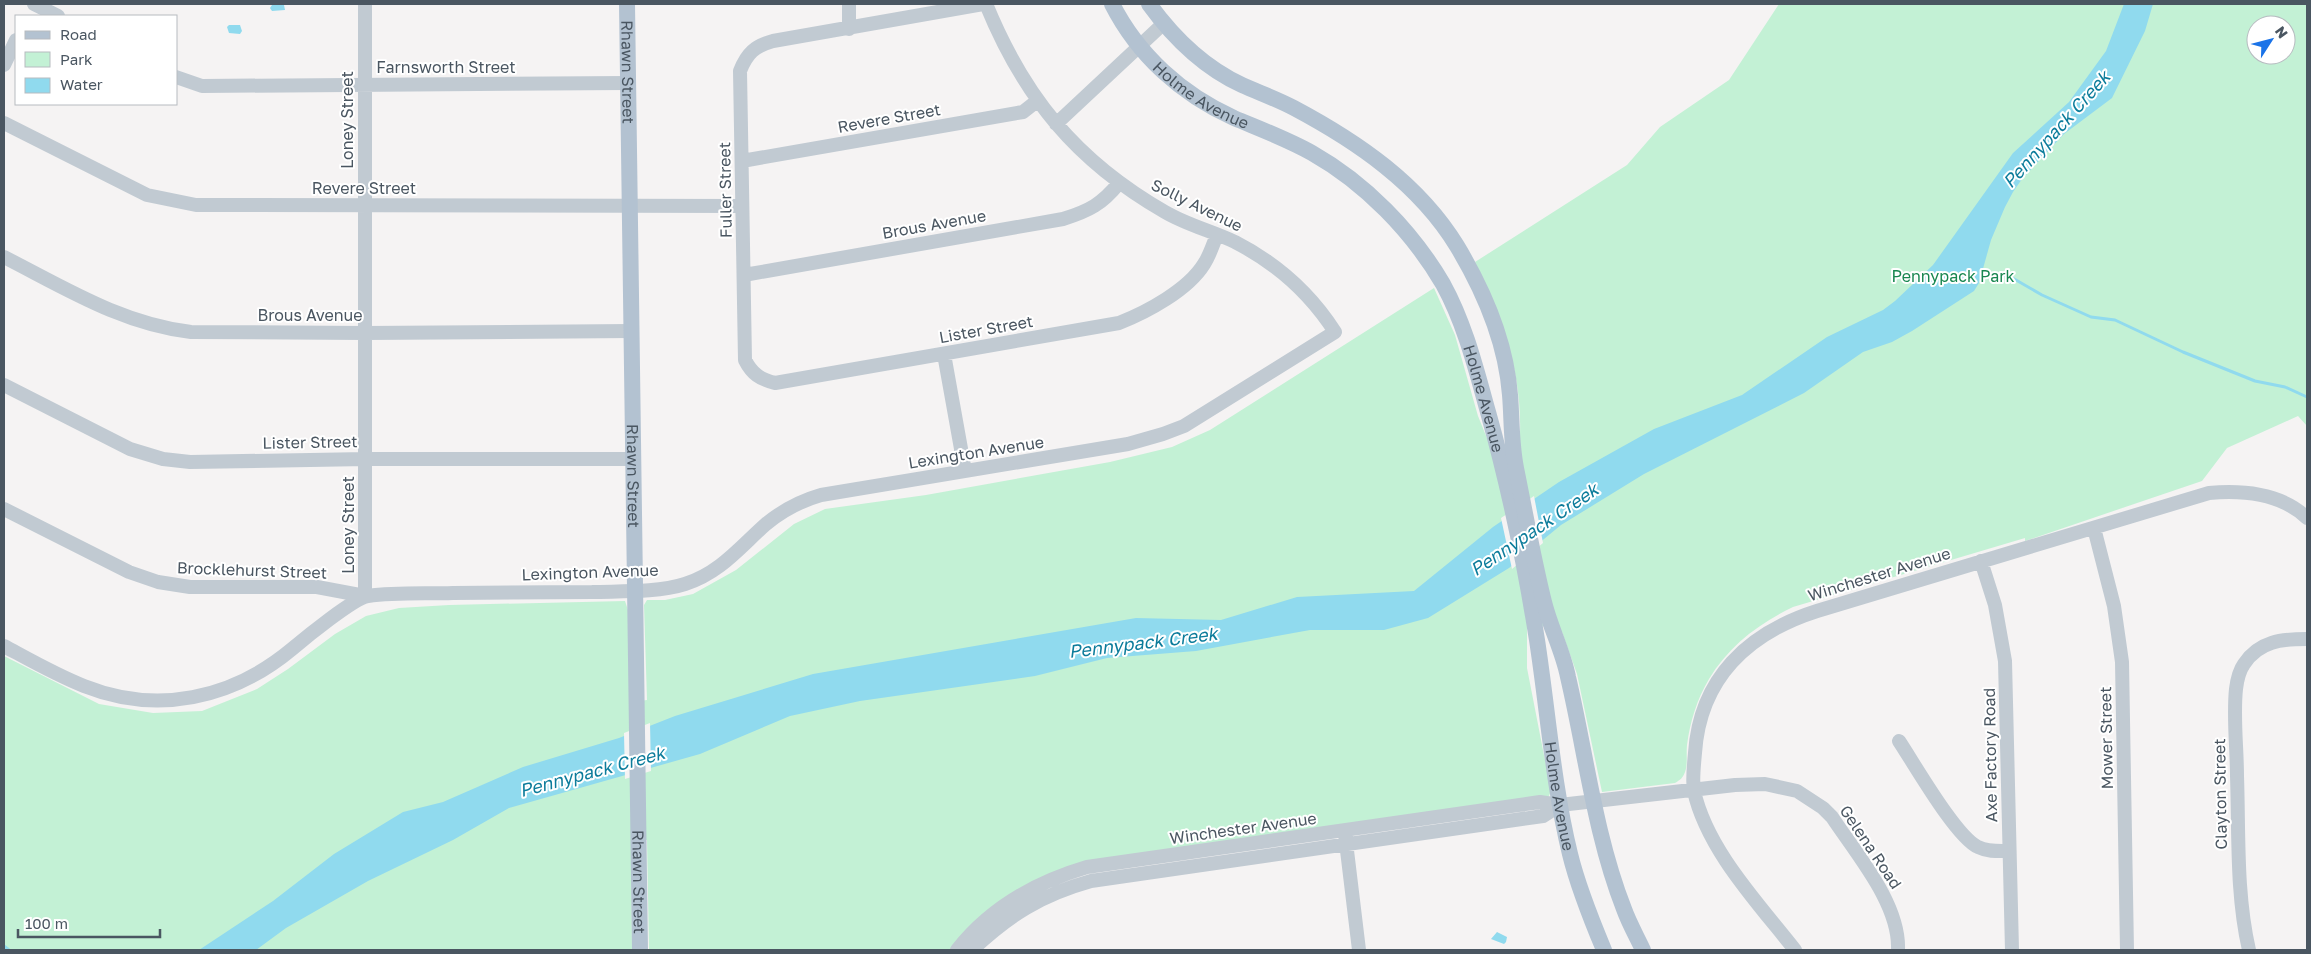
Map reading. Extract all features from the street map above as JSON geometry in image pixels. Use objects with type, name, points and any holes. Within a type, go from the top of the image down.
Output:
[{"type":"main road","name":"Rhawn Street","points":[[627,4],[640,950]]},
{"type":"main road","name":"Holme Avenue","points":[[1112,4],[1139,47],[1154,63],[1198,99],[1290,141],[1343,173],[1371,197],[1407,234],[1440,279],[1464,330],[1509,462],[1534,588],[1560,805],[1579,886],[1604,950]]},
{"type":"main road","name":"Holme Avenue","points":[[1149,4],[1163,24],[1195,54],[1214,68],[1242,85],[1292,107],[1356,145],[1396,174],[1421,198],[1456,245],[1486,300],[1504,352],[1510,394],[1509,462]]},
{"type":"main road","name":"Holme Avenue","points":[[1534,588],[1544,604],[1568,673],[1610,869],[1624,910],[1643,950]]},
{"type":"street","points":[[35,4],[56,15]]},
{"type":"street","name":"Loney Street","points":[[365,4],[365,596]]},
{"type":"street","points":[[849,4],[849,29],[984,4]]},
{"type":"street","name":"Solly Avenue","points":[[984,4],[1008,52],[1037,101],[1084,153],[1119,183],[1166,213],[1256,254],[1292,280],[1308,296],[1335,332]]},
{"type":"street","points":[[1056,124],[1163,24]]},
{"type":"street","name":"Fuller Street","points":[[744,348],[740,71],[746,57],[753,49],[766,43],[849,29]]},
{"type":"street","points":[[4,65],[15,42]]},
{"type":"street","name":"Farnsworth Street","points":[[178,78],[202,86],[628,83]]},
{"type":"street","name":"Revere Street","points":[[742,162],[1023,112],[1037,101]]},
{"type":"street","name":"Revere Street","points":[[4,123],[133,189],[157,198],[196,205],[742,206]]},
{"type":"street","name":"Brous Avenue","points":[[744,275],[1063,219],[1094,208],[1111,194],[1119,183]]},
{"type":"street","name":"Lister Street","points":[[744,348],[745,360],[750,371],[761,379],[775,383],[1119,323],[1138,315],[1188,284],[1205,263],[1216,235]]},
{"type":"street","name":"Brous Avenue","points":[[4,257],[110,311],[166,329],[191,332],[631,331]]},
{"type":"street","name":"Lexington Avenue","points":[[365,596],[634,591],[684,585],[711,573],[726,562],[766,524],[801,501],[821,495],[1128,444],[1163,434],[1203,416],[1335,332]]},
{"type":"street","points":[[944,354],[965,472]]},
{"type":"street","name":"Lister Street","points":[[4,385],[117,443],[144,454],[163,459],[190,462],[366,459],[634,459]]},
{"type":"street","name":"Winchester Avenue","points":[[962,950],[1029,904],[1060,890],[1146,865],[1345,837],[1543,816],[1560,805],[1694,790],[1696,742],[1700,722],[1708,700],[1727,668],[1752,642],[1792,619],[2209,494],[2229,491],[2253,493],[2275,498],[2307,518]]},
{"type":"street","name":"Brocklehurst Street","points":[[4,509],[129,572],[158,582],[190,587],[317,587],[365,596]]},
{"type":"street","name":"Mower Street","points":[[2094,528],[2114,606],[2122,662],[2128,950]]},
{"type":"street","name":"Axe Factory Road","points":[[1981,561],[1994,605],[2005,661],[2012,950]]},
{"type":"street","points":[[4,646],[83,686],[104,693],[134,700],[166,701],[205,696],[242,683],[271,667],[328,621],[365,596]]},
{"type":"street","name":"Clayton Street","points":[[2249,950],[2243,925],[2240,889],[2236,690],[2243,666],[2251,655],[2263,646],[2280,639],[2307,639]]},
{"type":"street","points":[[1899,741],[1956,826],[1967,839],[1978,847],[1988,850],[2009,851]]},
{"type":"street","name":"Gelena Road","points":[[1694,790],[1735,785],[1765,784],[1797,791],[1823,808],[1832,817],[1888,903],[1897,928],[1898,950]]},
{"type":"street","points":[[1694,790],[1705,822],[1725,860],[1795,950]]},
{"type":"street","points":[[1345,837],[1359,950]]},
{"type":"green space","name":"Pennypack Park","points":[[1779,4],[2307,4],[2307,426],[2298,416],[2227,448],[2202,481],[2025,541],[2025,538],[1793,607],[1780,614],[1756,629],[1735,646],[1709,679],[1692,719],[1687,745],[1685,772],[1681,779],[1675,783],[1602,792],[1577,674],[1562,632],[1527,621],[1527,668],[1551,791],[1548,798],[1073,867],[955,944],[950,950],[649,950],[647,840],[631,841],[632,950],[4,950],[4,656],[99,704],[153,713],[202,711],[257,689],[288,669],[335,634],[366,616],[399,608],[449,605],[625,601],[628,610],[631,702],[647,700],[644,605],[647,600],[665,600],[693,594],[736,570],[794,524],[825,509],[926,495],[1110,462],[1172,447],[1210,430],[1434,288],[1455,335],[1478,416],[1493,453],[1520,434],[1520,410],[1508,345],[1475,262],[1627,165],[1660,127],[1729,80]]},
{"type":"water","name":"Pennypack Creek","points":[[2124,4],[2153,4],[2145,31],[2112,98],[2064,134],[2022,179],[2005,207],[1991,240],[1979,283],[1974,291],[1892,342],[1863,352],[1804,393],[1644,474],[1561,525],[1509,568],[1428,618],[1384,630],[1310,630],[1196,651],[1107,658],[1035,676],[860,701],[790,716],[700,754],[509,808],[453,840],[368,881],[286,928],[256,950],[199,950],[273,901],[334,854],[403,812],[443,802],[523,767],[619,738],[675,716],[813,674],[1136,618],[1221,620],[1297,597],[1414,591],[1493,527],[1559,482],[1654,429],[1742,395],[1827,337],[1883,310],[1895,301],[1933,265],[2013,153],[2069,102],[2106,51]]},
{"type":"water","points":[[272,5],[284,5],[285,10],[272,11],[270,8]]},
{"type":"water","points":[[229,25],[240,25],[242,31],[240,34],[229,33],[227,27]]},
{"type":"water","points":[[1497,932],[1507,937],[1504,944],[1491,939]]},
{"type":"pier","points":[[1534,496],[1543,543],[1512,569],[1501,518]]},
{"type":"pier","points":[[650,723],[651,771],[625,779],[624,733]]},
{"type":"waterway","points":[[1978,273],[2009,276],[2042,295],[2091,317],[2115,320],[2183,352],[2255,381],[2285,387],[2307,397]]},
{"type":"waterway","points":[[4,946],[9,950]]}]
